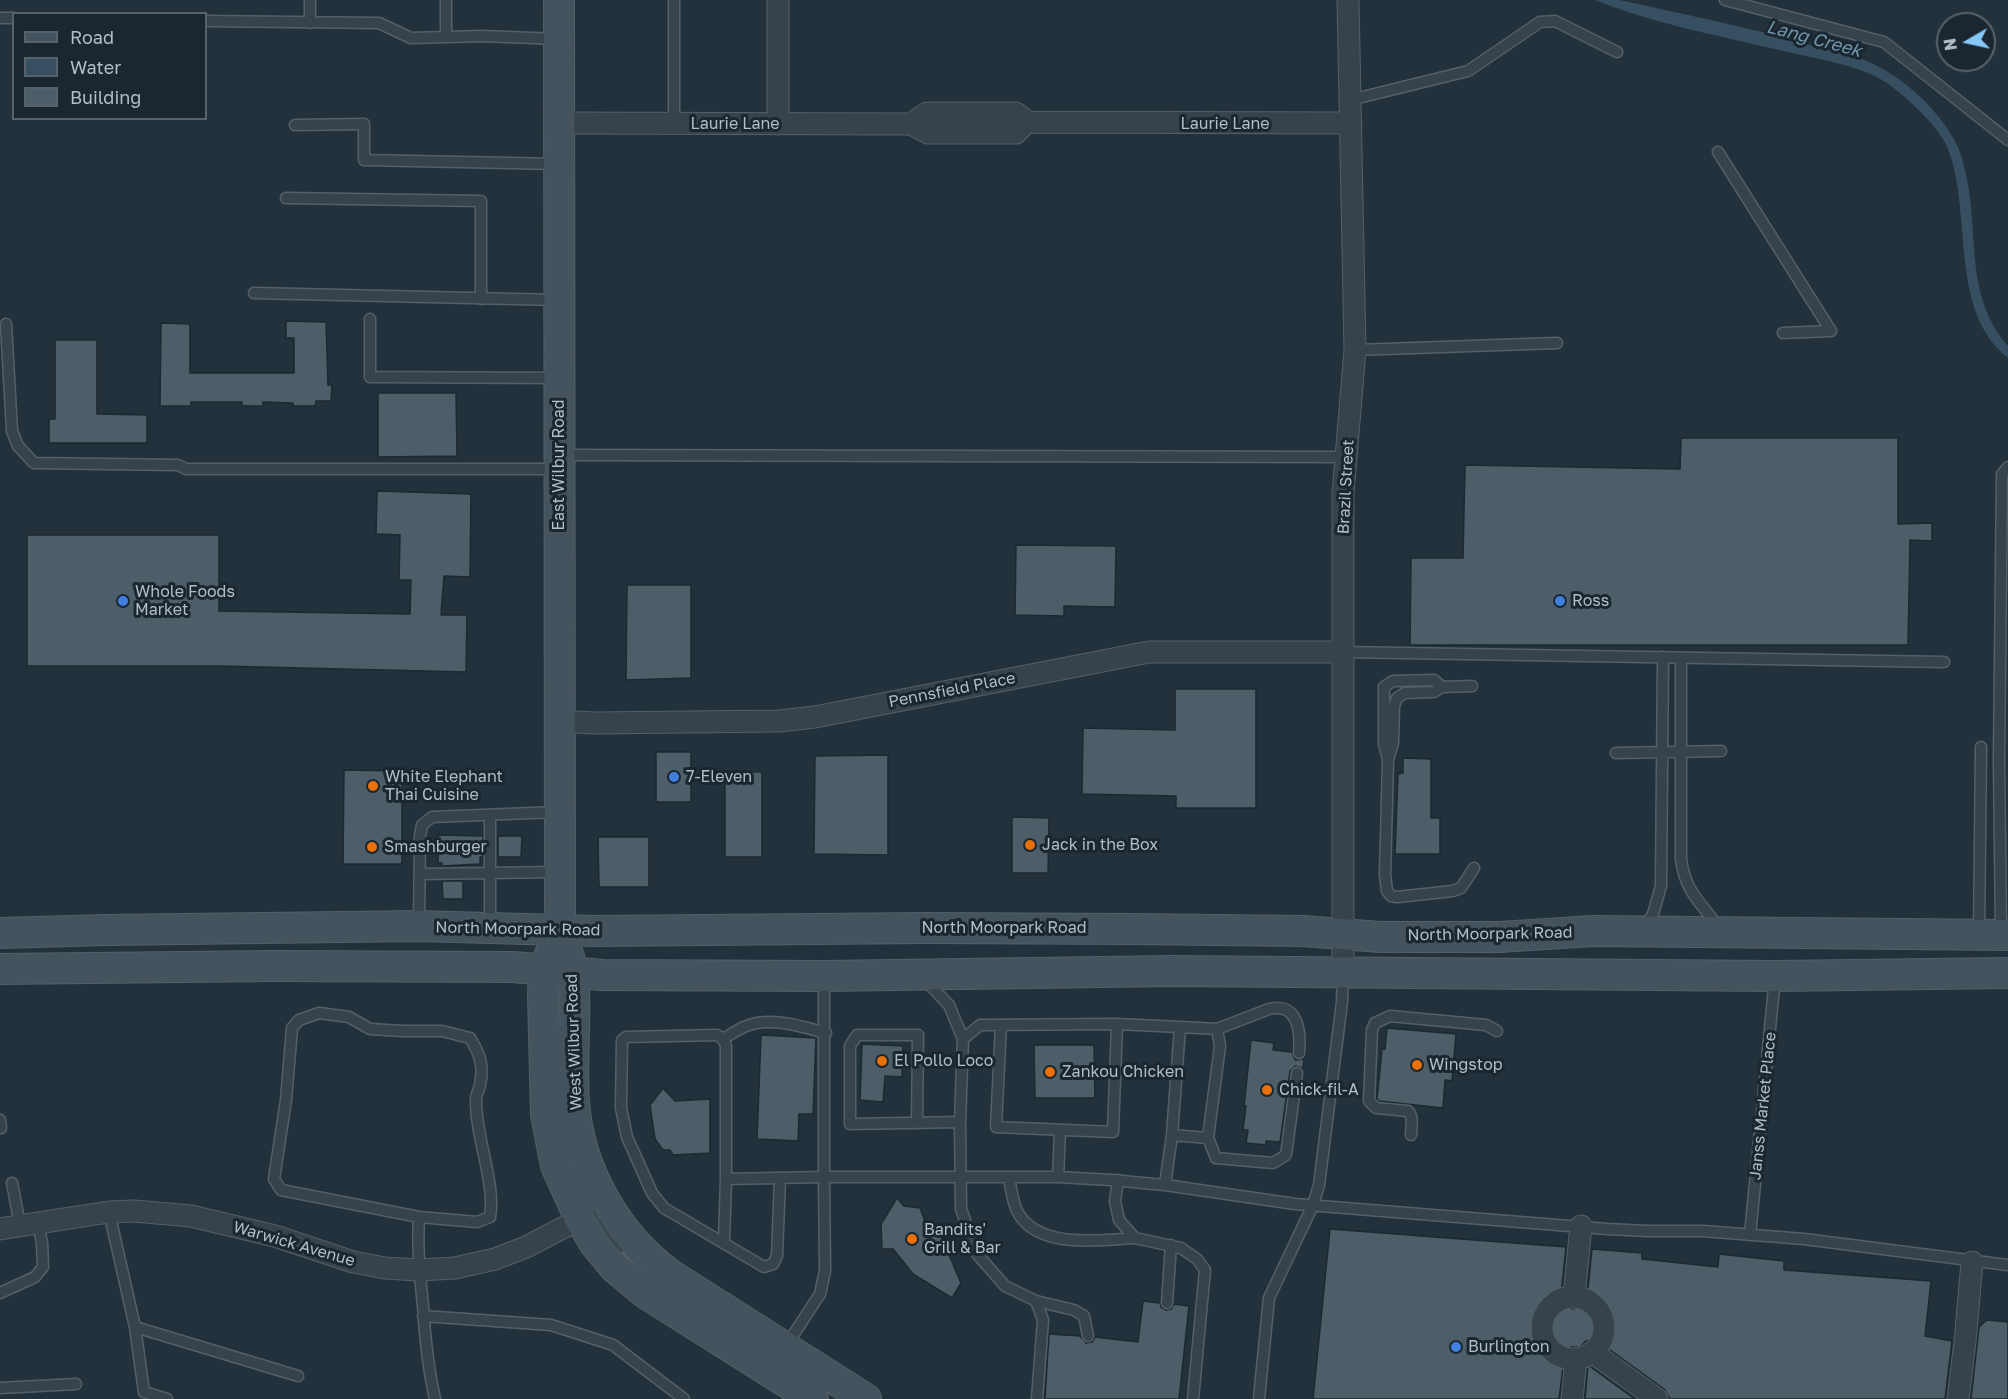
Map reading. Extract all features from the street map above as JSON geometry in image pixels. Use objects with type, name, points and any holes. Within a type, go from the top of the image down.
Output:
[{"type":"main road","name":"East Wilbur Road","points":[[559,0],[561,930]]},
{"type":"main road","name":"North Moorpark Road","points":[[0,933],[419,926],[651,931],[927,928],[1130,929],[1303,931],[1380,937],[1500,937],[1593,931],[1996,934]]},
{"type":"main road","name":"West Wilbur Road","points":[[561,930],[559,970],[574,1102],[580,1136],[590,1168],[604,1198],[629,1237],[652,1261],[777,1359],[813,1399]]},
{"type":"main road","points":[[0,969],[273,966],[559,970],[602,975],[1230,971],[1343,974],[1775,976],[2008,973]]},
{"type":"main road","name":"West Wilbur Road","points":[[559,970],[543,1017],[546,1115],[556,1166],[580,1219],[595,1244],[615,1268],[645,1293],[777,1359],[866,1399]]},
{"type":"street","points":[[778,0],[778,124]]},
{"type":"street","name":"Brazil Street","points":[[1343,974],[1343,493],[1355,350],[1348,0]]},
{"type":"street","name":"Laurie Lane","points":[[558,123],[911,124],[927,113],[1016,112],[1027,122],[1351,123]]},
{"type":"street","name":"Pennsfield Place","points":[[560,721],[594,723],[779,721],[814,717],[1149,652],[1343,652]]},
{"type":"street","name":"Warwick Avenue","points":[[20,1226],[109,1212],[134,1211],[191,1216],[275,1236],[353,1262],[385,1268],[418,1270],[455,1268],[495,1259],[526,1247],[580,1219]]},
{"type":"street","points":[[580,1219],[591,1218],[601,1221],[638,1263],[652,1261]]},
{"type":"street","points":[[1574,1296],[1581,1226]]},
{"type":"street","points":[[1958,1399],[1972,1262]]},
{"type":"street","points":[[1574,1296],[1593,1304],[1600,1313],[1603,1334],[1599,1344],[1584,1355],[1566,1358],[1556,1354],[1543,1338],[1541,1328],[1543,1318],[1547,1309],[1555,1302],[1574,1296]]},
{"type":"street","points":[[1572,1399],[1584,1355]]},
{"type":"street","points":[[1584,1355],[1657,1399]]},
{"type":"lane","points":[[310,0],[310,22]]},
{"type":"lane","points":[[446,0],[446,37]]},
{"type":"lane","points":[[674,0],[674,124]]},
{"type":"lane","points":[[1725,0],[1884,42],[2008,140]]},
{"type":"lane","points":[[207,21],[379,23],[411,38],[559,39]]},
{"type":"lane","points":[[1350,100],[1467,70],[1540,22],[1555,21],[1617,52]]},
{"type":"lane","points":[[295,125],[364,124],[364,160],[559,164]]},
{"type":"lane","points":[[1718,152],[1831,331],[1783,333]]},
{"type":"lane","points":[[286,198],[481,201],[481,298]]},
{"type":"lane","points":[[254,293],[559,300]]},
{"type":"lane","points":[[370,319],[370,377],[559,378]]},
{"type":"lane","points":[[6,324],[12,431],[18,446],[34,463],[178,465],[186,469],[559,462],[1346,457]]},
{"type":"lane","points":[[1355,350],[1557,343]]},
{"type":"lane","points":[[1996,934],[2002,474],[2008,467]]},
{"type":"lane","points":[[1343,652],[1944,662]]},
{"type":"lane","points":[[1642,932],[1653,914],[1661,886],[1663,657]]},
{"type":"lane","points":[[1682,658],[1681,859],[1683,873],[1688,888],[1722,932]]},
{"type":"lane","points":[[1388,760],[1384,744],[1384,687],[1393,681],[1434,680],[1442,687]]},
{"type":"lane","points":[[1472,686],[1442,687],[1434,692],[1405,693],[1397,698],[1394,706],[1393,743],[1388,760],[1385,875],[1387,891],[1391,896],[1397,897],[1453,891],[1461,888],[1474,868]]},
{"type":"lane","points":[[1982,747],[1996,934]]},
{"type":"lane","points":[[1616,753],[1721,751]]},
{"type":"lane","points":[[419,926],[422,825],[432,817],[560,812]]},
{"type":"lane","points":[[490,815],[490,928]]},
{"type":"lane","points":[[420,874],[560,872]]},
{"type":"lane","points":[[918,973],[949,1005],[963,1039],[960,1122],[961,1209],[977,1254],[1005,1286],[1036,1301],[1074,1310],[1084,1316],[1088,1336]]},
{"type":"lane","points":[[1259,1399],[1269,1298],[1313,1205],[1321,1173],[1342,1002],[1343,974]]},
{"type":"lane","points":[[777,1359],[820,1294],[825,1272],[826,1032],[824,975]]},
{"type":"lane","name":"Janss Market Place","points":[[1750,1235],[1775,976]]},
{"type":"lane","points":[[963,1039],[980,1025],[1117,1024],[1217,1029],[1276,1007],[1291,1013],[1296,1020],[1301,1036],[1299,1053]]},
{"type":"lane","points":[[319,1013],[349,1017],[370,1029],[442,1031],[470,1038],[481,1057],[480,1086],[475,1097],[481,1147],[492,1202],[490,1217],[477,1222],[419,1217],[383,1212],[338,1200],[281,1190],[274,1179],[286,1100],[292,1028],[299,1020],[319,1013]]},
{"type":"lane","points":[[1411,1135],[1412,1119],[1408,1111],[1376,1108],[1369,1101],[1372,1030],[1376,1023],[1390,1016],[1486,1025],[1497,1031]]},
{"type":"lane","points":[[723,1039],[744,1027],[769,1023],[786,1023],[826,1032]]},
{"type":"lane","points":[[1001,1025],[996,1127],[1113,1132],[1117,1024]]},
{"type":"lane","points":[[1165,1185],[1172,1135],[1180,1027]]},
{"type":"lane","points":[[1217,1029],[1220,1046],[1208,1138],[1216,1158],[1273,1164],[1286,1155],[1297,1072]]},
{"type":"lane","points":[[724,1242],[726,1046],[723,1039],[717,1035],[626,1037],[622,1040],[621,1108],[627,1137],[652,1193],[664,1208],[764,1267],[773,1264],[777,1256],[780,1178]]},
{"type":"lane","points":[[917,1123],[918,1035],[857,1035],[850,1046],[850,1124],[917,1123],[960,1122]]},
{"type":"lane","points":[[1058,1177],[1060,1130]]},
{"type":"lane","points":[[1172,1135],[1208,1138]]},
{"type":"lane","points":[[726,1179],[1058,1177],[1118,1180],[1313,1205],[1647,1231],[1703,1231],[1804,1239],[2008,1265]]},
{"type":"lane","points":[[1010,1178],[1014,1203],[1024,1221],[1040,1233],[1076,1241],[1135,1238],[1181,1248],[1197,1259],[1205,1270],[1193,1399]]},
{"type":"lane","points":[[1118,1180],[1115,1201],[1119,1220],[1135,1238]]},
{"type":"lane","points":[[0,1293],[36,1277],[43,1267],[42,1243],[20,1226],[12,1183]]},
{"type":"lane","points":[[109,1212],[135,1327],[144,1392],[167,1399]]},
{"type":"lane","points":[[419,1217],[418,1270],[427,1361],[435,1399]]},
{"type":"lane","points":[[1167,1303],[1171,1245]]},
{"type":"lane","points":[[1036,1301],[1043,1320],[1037,1399]]},
{"type":"lane","points":[[423,1316],[551,1325],[613,1345],[684,1399]]},
{"type":"lane","points":[[135,1327],[298,1376]]},
{"type":"lane","points":[[0,1388],[76,1384]]},
{"type":"water","points":[[1595,0],[1620,0],[1853,56],[1881,68],[1920,96],[1941,120],[1960,152],[1969,191],[1976,272],[1980,291],[1995,329],[2008,346],[2008,358],[1989,338],[1977,315],[1969,288],[1955,174],[1948,149],[1930,122],[1903,96],[1887,83],[1864,71],[1822,59],[1664,23]]},
{"type":"building","points":[[286,321],[326,322],[328,385],[332,385],[331,401],[316,401],[315,406],[263,402],[263,406],[242,406],[242,402],[191,402],[191,406],[160,406],[161,323],[190,324],[190,373],[294,373],[294,338],[286,338]]},
{"type":"building","points":[[55,340],[97,340],[97,414],[147,415],[147,443],[49,443],[49,419],[55,419]]},
{"type":"building","points":[[378,393],[456,393],[457,456],[378,457]]},
{"type":"building","points":[[1681,438],[1898,438],[1898,524],[1932,523],[1932,541],[1910,540],[1908,645],[1410,645],[1411,558],[1463,558],[1465,465],[1680,469]]},
{"type":"building","points":[[377,491],[471,494],[470,577],[444,576],[441,615],[467,615],[466,672],[219,666],[27,666],[27,535],[219,535],[219,611],[410,614],[411,580],[399,580],[400,535],[376,534]]},
{"type":"building","points":[[1016,545],[1116,546],[1115,607],[1064,606],[1064,616],[1015,615]]},
{"type":"building","points":[[627,585],[691,585],[691,678],[626,680]]},
{"type":"building","points":[[1175,689],[1256,689],[1256,808],[1176,808],[1176,796],[1082,794],[1083,728],[1175,730]]},
{"type":"building","name":"7-Eleven","points":[[656,752],[691,752],[691,802],[656,802]]},
{"type":"building","points":[[888,755],[888,855],[814,854],[815,756]]},
{"type":"building","points":[[1403,758],[1431,759],[1431,818],[1440,818],[1440,854],[1395,854],[1398,774],[1403,773]]},
{"type":"building","points":[[344,770],[402,771],[402,864],[343,864]]},
{"type":"building","points":[[725,771],[762,772],[762,857],[725,857]]},
{"type":"building","name":"Jack in the Box","points":[[1012,817],[1049,818],[1048,873],[1012,873]]},
{"type":"building","points":[[438,835],[483,836],[483,857],[480,857],[480,864],[442,866],[442,863],[438,863]]},
{"type":"building","points":[[498,836],[522,836],[521,857],[498,857]]},
{"type":"building","points":[[598,837],[649,837],[649,887],[599,887]]},
{"type":"building","points":[[442,881],[463,881],[463,899],[443,899]]},
{"type":"building","points":[[1387,1028],[1456,1034],[1452,1081],[1445,1080],[1443,1108],[1377,1099],[1382,1049],[1385,1049]]},
{"type":"building","points":[[761,1035],[816,1038],[813,1114],[799,1114],[798,1141],[757,1139]]},
{"type":"building","name":"Chick-fil-A","points":[[1251,1040],[1274,1043],[1273,1050],[1292,1052],[1295,1060],[1304,1059],[1303,1068],[1295,1066],[1290,1071],[1280,1142],[1266,1141],[1266,1145],[1246,1143],[1248,1130],[1243,1130]]},
{"type":"building","name":"El Pollo Loco","points":[[862,1044],[903,1046],[902,1077],[885,1076],[883,1102],[860,1100]]},
{"type":"building","points":[[1034,1045],[1094,1045],[1095,1098],[1035,1098]]},
{"type":"building","points":[[663,1088],[675,1101],[710,1099],[710,1153],[673,1155],[670,1150],[663,1150],[655,1139],[650,1105]]},
{"type":"building","name":"Bandits' Grill & Bar","points":[[897,1198],[904,1206],[920,1208],[928,1229],[937,1226],[961,1283],[952,1298],[913,1274],[893,1249],[882,1249],[881,1224]]},
{"type":"building","points":[[1330,1229],[1566,1247],[1561,1295],[1566,1306],[1573,1309],[1584,1304],[1587,1298],[1592,1249],[1642,1253],[1642,1259],[1718,1267],[1719,1254],[1784,1261],[1784,1270],[1931,1281],[1925,1336],[1952,1341],[1945,1399],[1670,1399],[1664,1389],[1593,1339],[1586,1341],[1580,1347],[1571,1347],[1565,1352],[1559,1399],[1313,1399]]},
{"type":"building","points":[[1143,1301],[1160,1303],[1161,1307],[1166,1310],[1171,1309],[1174,1304],[1189,1306],[1179,1399],[1045,1399],[1049,1334],[1080,1336],[1086,1343],[1092,1342],[1095,1337],[1138,1342]]},
{"type":"building","points":[[1987,1320],[2008,1322],[2008,1399],[1971,1399],[1979,1327]]},
{"type":"building","points":[[1588,1365],[1635,1399],[1585,1399]]},
{"type":"place","name":"Whole Foods Market","points":[[123,601]]},
{"type":"place","name":"Ross","points":[[1560,601]]},
{"type":"place","name":"7-Eleven","points":[[674,777]]},
{"type":"place","name":"White Elephant Thai Cuisine","points":[[373,786]]},
{"type":"place","name":"Jack in the Box","points":[[1030,845]]},
{"type":"place","name":"Smashburger","points":[[372,847]]},
{"type":"place","name":"El Pollo Loco","points":[[882,1061]]},
{"type":"place","name":"Wingstop","points":[[1417,1065]]},
{"type":"place","name":"Zankou Chicken","points":[[1050,1072]]},
{"type":"place","name":"Chick-fil-A","points":[[1267,1090]]},
{"type":"place","name":"Bandits' Grill & Bar","points":[[912,1239]]},
{"type":"place","name":"Burlington","points":[[1456,1347]]},
{"type":"water label","name":"Lang Creek","points":[[1814,39]]}]
